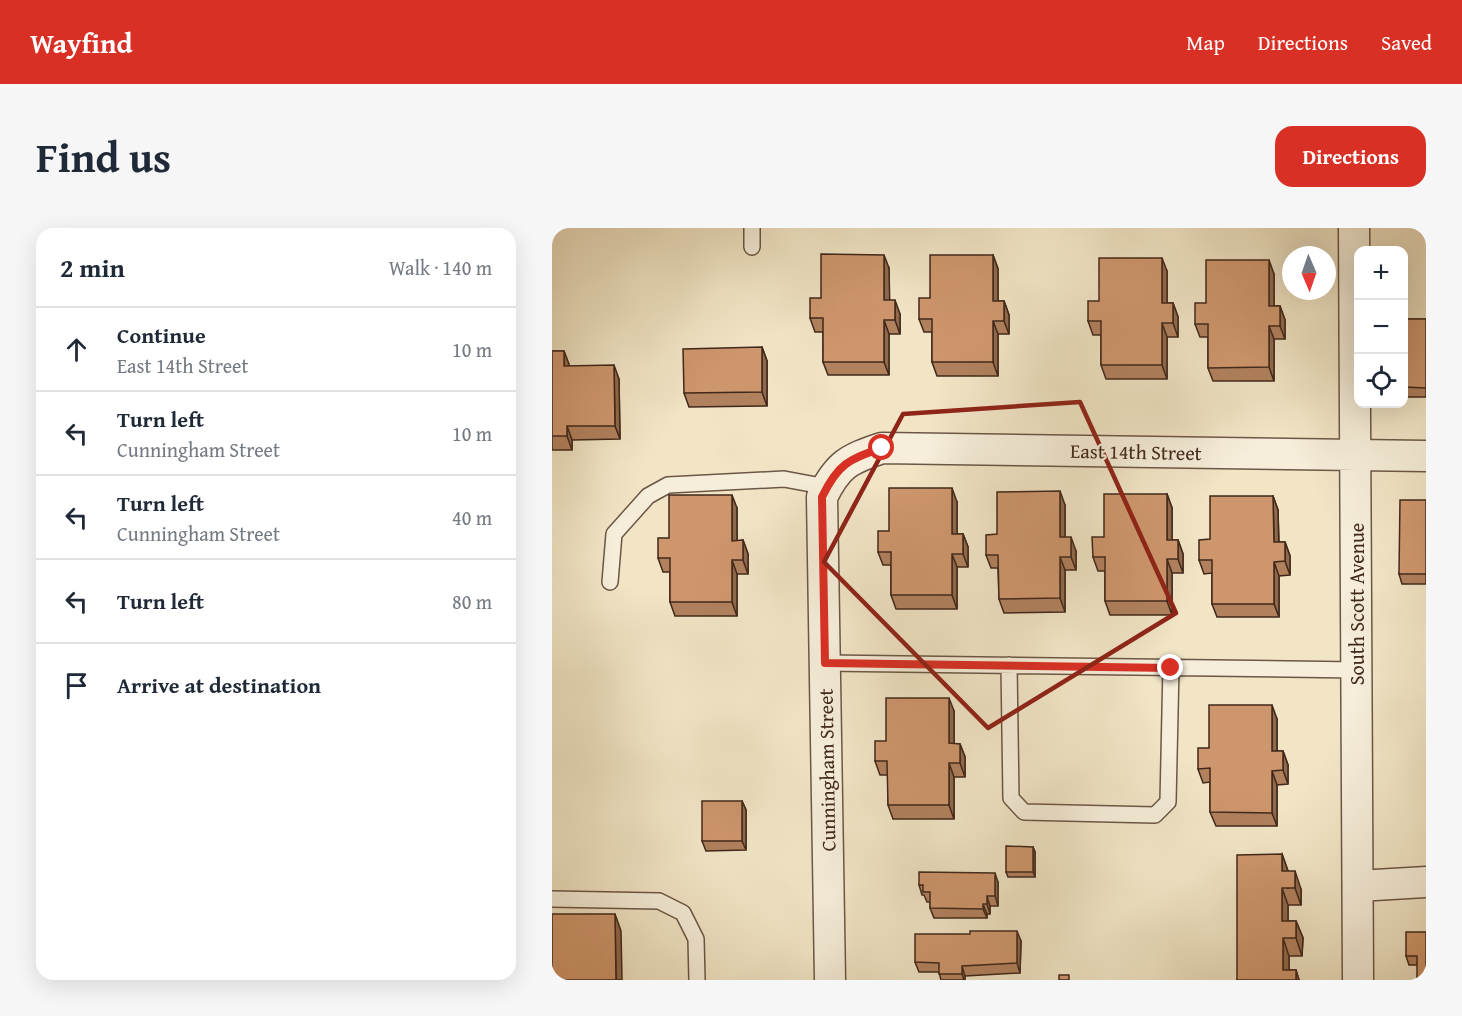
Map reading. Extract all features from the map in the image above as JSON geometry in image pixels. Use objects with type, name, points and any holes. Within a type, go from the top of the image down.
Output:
[{"type":"street","name":"South Scott Avenue","points":[[1354,228],[1358,980]]},
{"type":"street","name":"East 14th Street","points":[[848,461],[882,448],[1426,456]]},
{"type":"street","name":"Cunningham Street","points":[[830,980],[822,497],[832,476],[848,461]]},
{"type":"street","points":[[1358,886],[1426,882]]},
{"type":"lane","points":[[752,228],[752,247]]},
{"type":"lane","points":[[610,582],[614,534],[648,496],[668,485],[784,479],[827,487]]},
{"type":"lane","points":[[825,663],[1358,670]]},
{"type":"lane","points":[[1009,665],[1011,798],[1024,812],[1155,815],[1168,802],[1171,668]]},
{"type":"lane","points":[[552,899],[659,901],[683,913],[696,939],[697,980]]},
{"type":"highlighted area","points":[[1080,402],[1176,613],[988,728],[824,562],[903,414]]},
{"type":"building","points":[[821,254],[884,255],[884,300],[895,300],[895,320],[884,320],[884,362],[823,362],[823,318],[810,318],[810,298],[821,298]]},
{"type":"building","points":[[930,255],[993,255],[993,301],[1004,301],[1004,321],[993,321],[993,362],[932,362],[932,319],[919,319],[919,298],[930,298]]},
{"type":"building","points":[[1099,258],[1162,258],[1162,303],[1173,303],[1173,323],[1162,323],[1162,365],[1101,365],[1101,321],[1088,321],[1088,301],[1099,301]]},
{"type":"building","points":[[1206,260],[1269,260],[1269,306],[1280,306],[1280,326],[1269,326],[1269,367],[1208,368],[1208,324],[1195,324],[1195,303],[1206,303]]},
{"type":"building","points":[[1408,319],[1426,319],[1426,388],[1408,387]]},
{"type":"building","points":[[762,347],[762,392],[684,393],[683,349]]},
{"type":"building","points":[[552,351],[564,351],[564,366],[614,365],[615,426],[567,426],[567,436],[552,436]]},
{"type":"building","points":[[889,488],[952,488],[952,534],[963,534],[963,554],[952,554],[952,595],[891,595],[891,552],[878,552],[878,531],[889,531]]},
{"type":"building","points":[[1060,491],[1060,537],[1071,537],[1071,557],[1060,557],[1060,598],[999,599],[998,555],[986,555],[986,535],[997,534],[997,492]]},
{"type":"building","points":[[1104,494],[1167,494],[1167,540],[1178,540],[1178,559],[1167,559],[1167,601],[1105,601],[1105,557],[1093,557],[1092,537],[1104,537]]},
{"type":"building","points":[[669,495],[732,495],[732,541],[743,540],[743,560],[732,560],[732,602],[670,602],[670,558],[658,558],[658,538],[669,538]]},
{"type":"building","points":[[1210,496],[1273,496],[1274,542],[1285,542],[1285,561],[1274,562],[1274,604],[1212,604],[1212,560],[1199,560],[1199,540],[1210,539]]},
{"type":"building","points":[[1400,500],[1426,500],[1426,574],[1399,574]]},
{"type":"building","points":[[886,698],[949,698],[949,743],[960,744],[960,763],[949,763],[949,805],[888,805],[887,761],[875,761],[875,741],[886,741]]},
{"type":"building","points":[[1209,705],[1272,705],[1272,751],[1283,751],[1283,770],[1272,771],[1272,813],[1210,812],[1210,768],[1198,769],[1198,748],[1209,748]]},
{"type":"building","points":[[702,801],[742,801],[742,841],[702,841]]},
{"type":"building","points":[[1006,846],[1033,847],[1033,872],[1006,872]]},
{"type":"building","points":[[1282,854],[1282,871],[1295,871],[1295,888],[1282,888],[1282,921],[1296,921],[1296,938],[1283,938],[1283,970],[1296,970],[1296,980],[1237,980],[1237,855]]},
{"type":"building","points":[[919,872],[995,873],[995,896],[987,896],[987,904],[983,904],[983,909],[930,908],[930,892],[923,892],[923,885],[919,885]]},
{"type":"building","points":[[552,914],[615,914],[616,980],[552,980]]},
{"type":"building","points":[[970,931],[1017,931],[1017,963],[962,966],[962,974],[939,974],[939,963],[915,962],[915,934],[970,934]]},
{"type":"building","points":[[1406,932],[1426,932],[1426,980],[1417,980],[1417,956],[1406,956]]},
{"type":"building","points":[[1059,975],[1069,975],[1069,980],[1059,980]]},
{"type":"route","points":[[882,448],[848,461],[832,476],[822,497],[825,663],[1171,668]]}]
